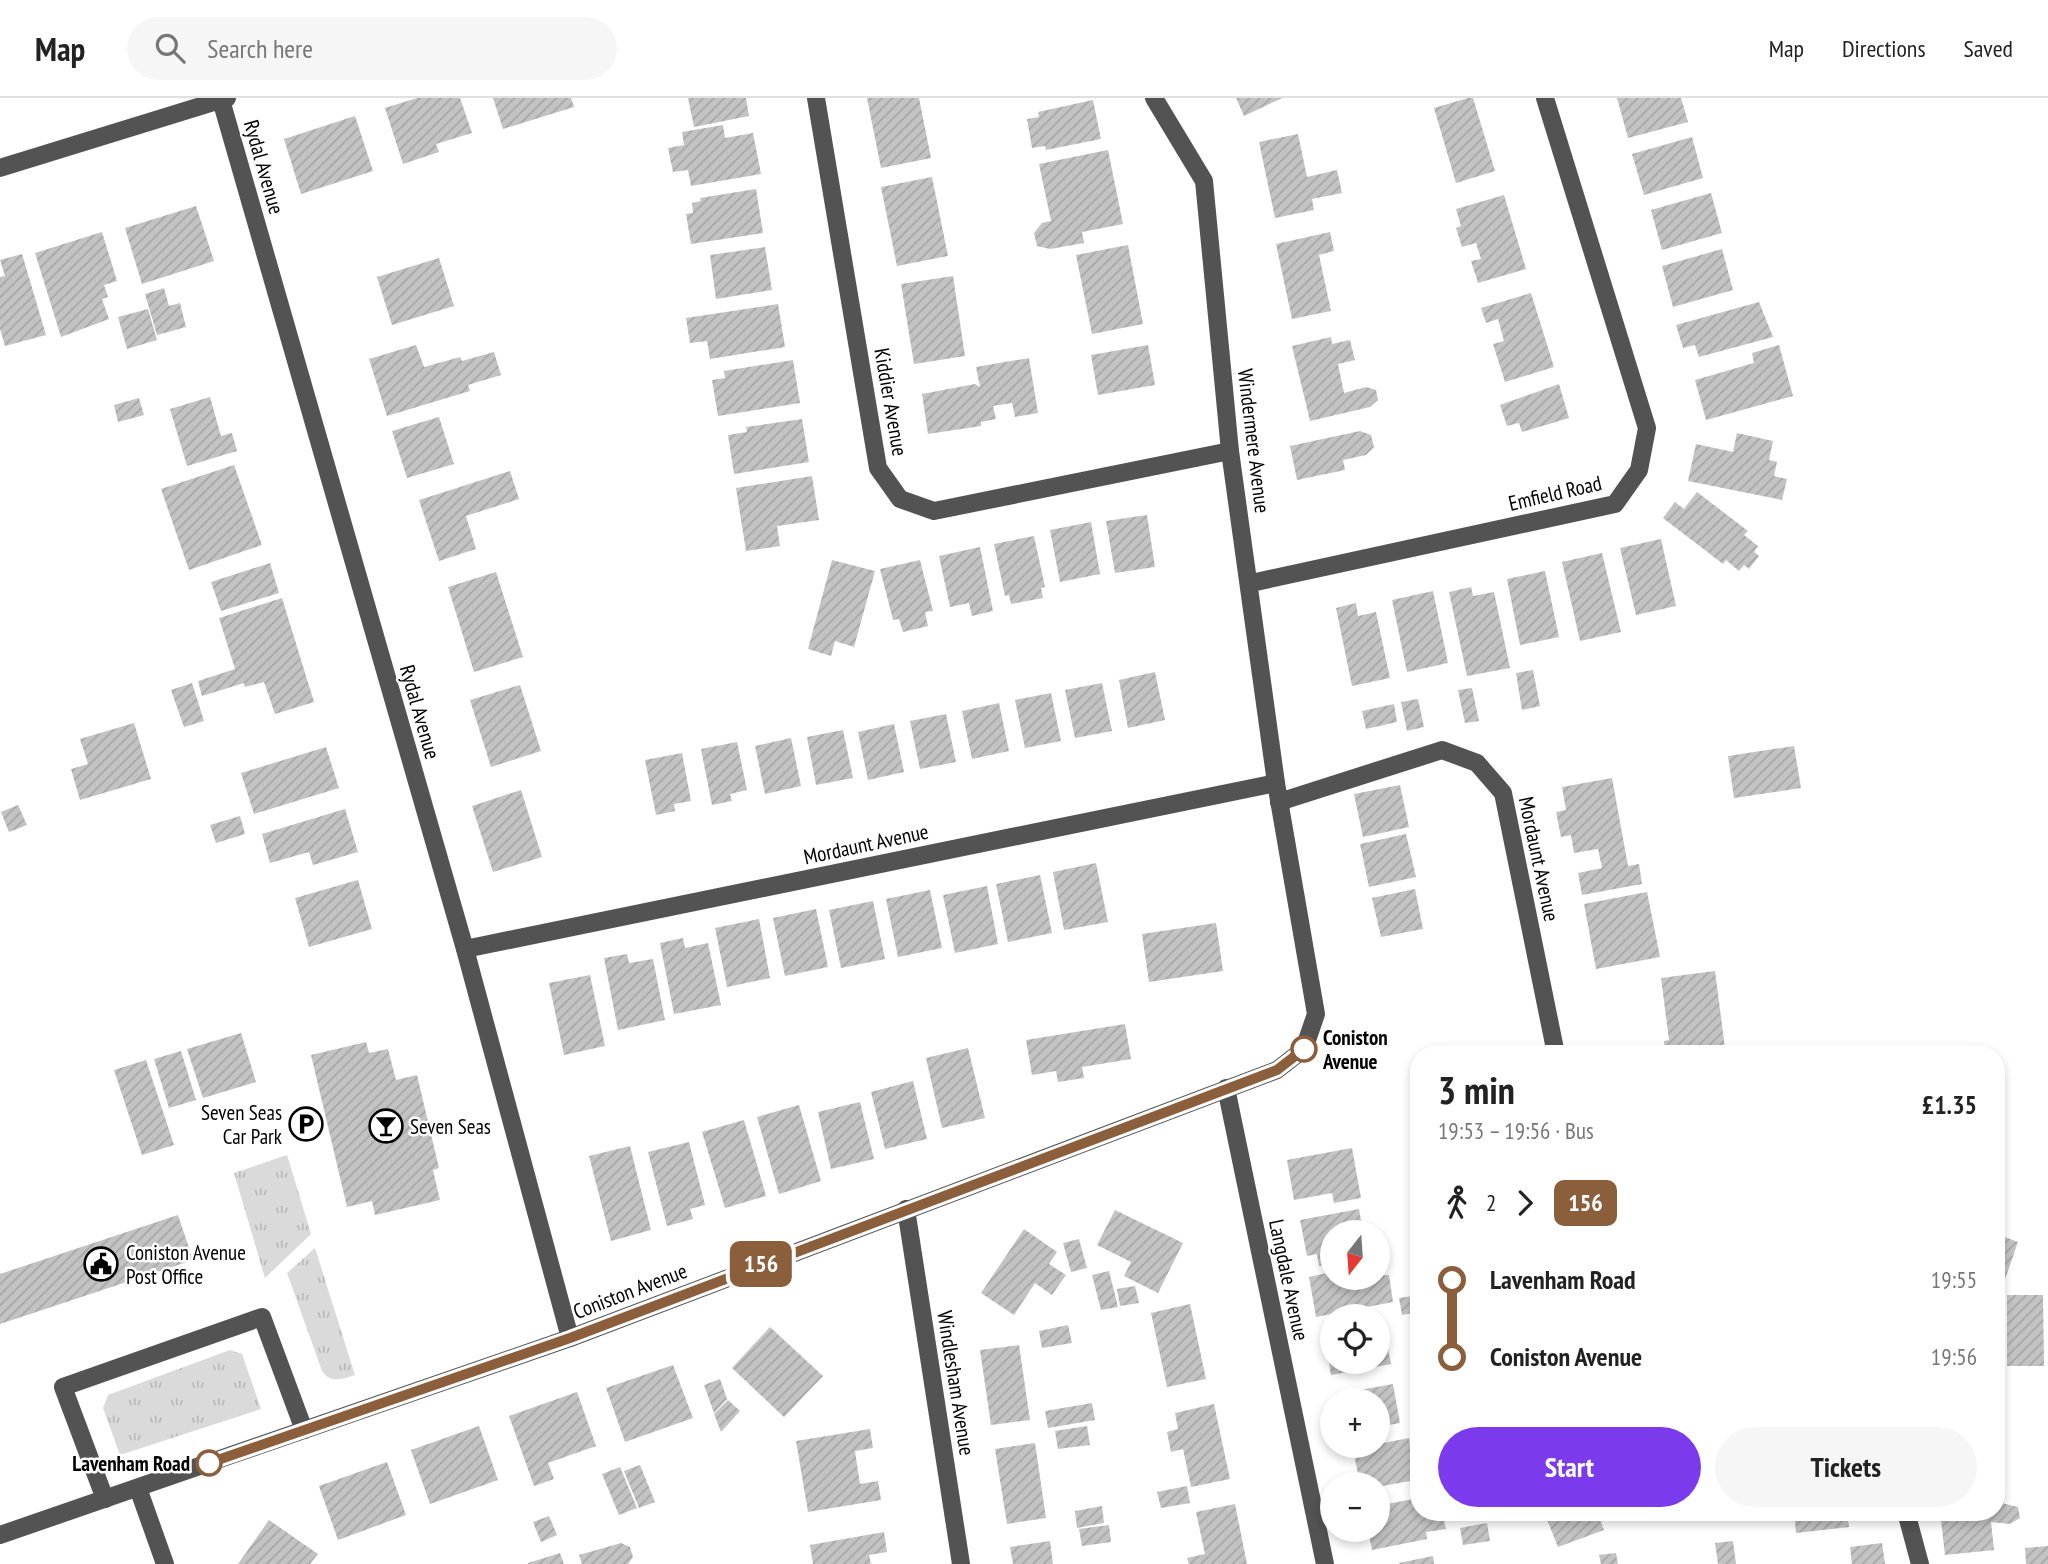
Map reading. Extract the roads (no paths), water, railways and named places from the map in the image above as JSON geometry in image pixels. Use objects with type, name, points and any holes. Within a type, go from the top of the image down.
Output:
[{"type":"street","name":"Kiddier Avenue","points":[[817,98],[878,468],[900,499],[934,511],[1230,451]]},
{"type":"street","name":"Windermere Avenue","points":[[1154,98],[1204,181],[1230,451],[1251,583],[1279,802]]},
{"type":"street","name":"Emfield Road","points":[[1251,583],[1615,504],[1639,470],[1647,428],[1545,98]]},
{"type":"street","points":[[0,168],[224,99]]},
{"type":"street","name":"Rydal Avenue","points":[[224,99],[465,949],[570,1338]]},
{"type":"street","name":"Mordaunt Avenue","points":[[1279,802],[1442,750],[1477,763],[1503,793],[1554,1045]]},
{"type":"street","name":"Mordaunt Avenue","points":[[465,949],[1276,783]]},
{"type":"street","name":"Coniston Avenue","points":[[0,1535],[570,1338],[1277,1070],[1304,1049],[1316,1014],[1279,802]]},
{"type":"street","name":"Langdale Avenue","points":[[1226,1088],[1325,1564]]},
{"type":"street","name":"Windlesham Avenue","points":[[906,1209],[961,1564]]},
{"type":"street","points":[[105,1499],[63,1387],[262,1317],[304,1430]]},
{"type":"street","points":[[138,1488],[165,1564]]},
{"type":"street","points":[[1908,1521],[1920,1564]]},
{"type":"place","name":"Coniston Avenue","points":[[1304,1049]]},
{"type":"place","name":"Seven Seas Car Park","points":[[306,1124]]},
{"type":"place","name":"Seven Seas","points":[[386,1126]]},
{"type":"place","name":"Coniston Avenue Post Office","points":[[101,1264]]},
{"type":"place","name":"Lavenham Road","points":[[209,1463]]}]
